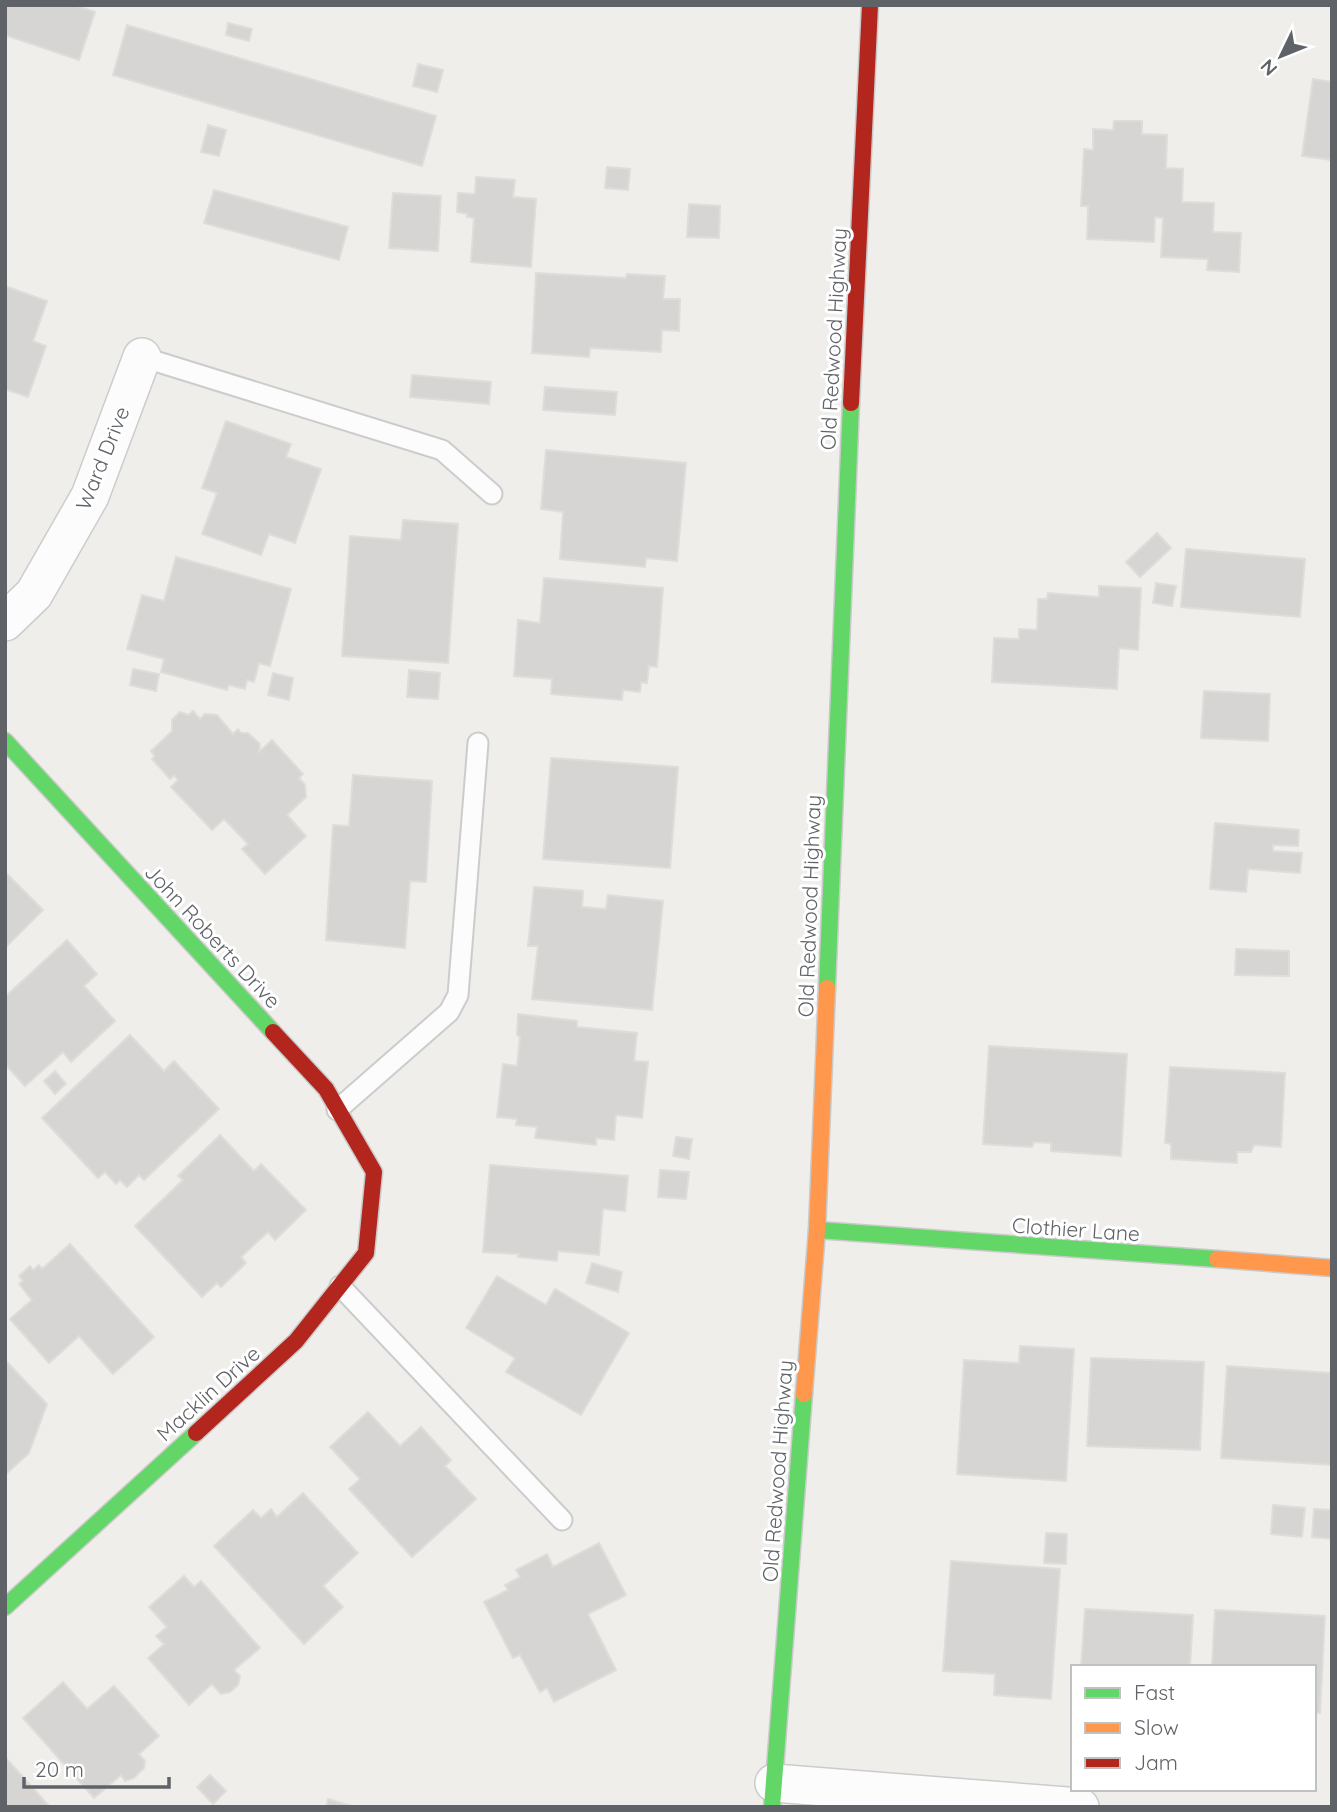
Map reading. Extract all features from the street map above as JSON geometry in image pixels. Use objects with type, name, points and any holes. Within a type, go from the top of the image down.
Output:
[{"type":"main road","name":"Old Redwood Highway","points":[[773,1795],[817,1230],[853,337],[870,5]]},
{"type":"main road","name":"John Roberts Drive","points":[[5,741],[326,1089],[374,1172]]},
{"type":"main road","name":"Macklin Drive","points":[[5,1607],[296,1341],[366,1253],[374,1172]]},
{"type":"main road","name":"Clothier Lane","points":[[817,1230],[1332,1268]]},
{"type":"street","name":"Ward Drive","points":[[5,622],[34,594],[90,496],[142,357]]},
{"type":"street","points":[[773,1795],[1080,1807]]},
{"type":"lane","points":[[142,357],[442,450],[492,494]]},
{"type":"lane","points":[[337,1110],[449,1012],[458,995],[478,743]]},
{"type":"lane","points":[[340,1286],[562,1520]]},
{"type":"building","points":[[5,5],[74,5],[95,12],[79,60],[5,35]]},
{"type":"building","points":[[228,23],[252,29],[249,41],[226,35]]},
{"type":"building","points":[[127,25],[436,116],[422,166],[113,75]]},
{"type":"building","points":[[418,64],[443,70],[437,92],[413,86]]},
{"type":"building","points":[[1313,79],[1332,82],[1332,160],[1302,156]]},
{"type":"building","points":[[1114,121],[1142,121],[1142,134],[1167,135],[1166,168],[1183,169],[1182,202],[1214,203],[1213,232],[1241,233],[1239,272],[1207,270],[1208,259],[1161,257],[1163,218],[1155,217],[1154,242],[1087,239],[1088,206],[1081,206],[1084,149],[1093,150],[1093,129],[1113,130]]},
{"type":"building","points":[[208,125],[226,130],[219,156],[201,152]]},
{"type":"building","points":[[607,167],[630,169],[628,190],[605,188]]},
{"type":"building","points":[[476,177],[515,180],[513,197],[536,199],[531,267],[471,262],[474,218],[457,212],[458,193],[475,194]]},
{"type":"building","points":[[214,190],[348,227],[339,260],[204,223]]},
{"type":"building","points":[[393,193],[441,196],[438,251],[389,248]]},
{"type":"building","points":[[689,204],[720,206],[719,238],[687,237]]},
{"type":"building","points":[[536,273],[626,278],[627,274],[665,276],[663,299],[680,299],[679,331],[662,330],[661,352],[590,348],[589,357],[532,353]]},
{"type":"building","points":[[5,286],[47,301],[33,341],[46,346],[28,397],[5,389]]},
{"type":"building","points":[[412,375],[491,382],[489,404],[410,397]]},
{"type":"building","points":[[545,387],[617,392],[615,415],[543,410]]},
{"type":"building","points":[[226,421],[291,444],[286,457],[321,469],[295,543],[269,534],[261,555],[202,534],[217,493],[202,488]]},
{"type":"building","points":[[546,450],[686,463],[677,561],[646,558],[645,567],[560,559],[563,512],[541,509]]},
{"type":"building","points":[[403,520],[458,524],[448,663],[342,656],[350,536],[401,540]]},
{"type":"building","points":[[1157,533],[1171,548],[1140,577],[1126,562]]},
{"type":"building","points":[[1186,549],[1305,559],[1300,617],[1181,607]]},
{"type":"building","points":[[176,557],[291,589],[270,666],[259,663],[254,682],[247,680],[245,689],[229,685],[227,690],[161,672],[164,659],[127,649],[142,595],[164,601]]},
{"type":"building","points":[[544,578],[663,588],[657,667],[649,666],[647,683],[641,682],[640,692],[623,690],[622,700],[551,694],[552,679],[514,676],[518,620],[540,623]]},
{"type":"building","points":[[1156,583],[1176,586],[1172,606],[1153,603]]},
{"type":"building","points":[[1099,586],[1141,588],[1138,650],[1119,648],[1117,689],[992,682],[994,638],[1019,639],[1019,629],[1037,630],[1038,599],[1047,599],[1048,593],[1099,597]]},
{"type":"building","points":[[133,669],[159,674],[156,691],[130,685]]},
{"type":"building","points":[[409,670],[440,673],[438,699],[407,697]]},
{"type":"building","points":[[273,673],[293,678],[289,700],[268,695]]},
{"type":"building","points":[[1204,691],[1270,694],[1268,741],[1201,738]]},
{"type":"building","points":[[193,711],[200,719],[205,714],[217,715],[233,734],[238,729],[241,733],[248,733],[260,744],[259,752],[272,740],[303,774],[299,778],[305,785],[306,797],[287,815],[306,836],[265,874],[242,849],[248,844],[224,819],[212,830],[171,787],[178,780],[174,775],[170,779],[152,759],[155,756],[151,751],[172,731],[172,720],[180,712],[189,715]]},
{"type":"building","points":[[551,758],[678,767],[670,868],[543,859]]},
{"type":"building","points":[[353,775],[432,781],[426,882],[410,881],[405,948],[326,940],[333,825],[349,826]]},
{"type":"building","points":[[1215,823],[1299,830],[1298,846],[1273,845],[1273,851],[1302,853],[1300,873],[1248,869],[1246,892],[1210,889]]},
{"type":"building","points":[[5,872],[43,910],[5,948]]},
{"type":"building","points":[[534,887],[583,891],[582,907],[606,909],[608,895],[663,901],[652,1010],[532,999],[538,946],[528,946]]},
{"type":"building","points":[[67,940],[97,974],[84,986],[115,1021],[71,1062],[63,1052],[25,1086],[5,1064],[5,997]]},
{"type":"building","points":[[1236,949],[1289,951],[1289,976],[1235,975]]},
{"type":"building","points":[[518,1014],[577,1021],[577,1027],[637,1033],[634,1061],[648,1062],[642,1118],[616,1115],[614,1140],[596,1138],[596,1145],[535,1138],[537,1127],[516,1125],[517,1119],[497,1117],[503,1064],[517,1066],[520,1036],[517,1035]]},
{"type":"building","points":[[130,1035],[164,1071],[174,1061],[219,1109],[144,1180],[139,1175],[127,1187],[120,1180],[116,1184],[105,1172],[98,1178],[42,1118]]},
{"type":"building","points":[[989,1046],[1127,1054],[1121,1156],[1051,1151],[1051,1143],[1034,1142],[1032,1147],[983,1144]]},
{"type":"building","points":[[1170,1067],[1285,1073],[1281,1147],[1254,1145],[1251,1152],[1237,1152],[1237,1163],[1171,1159],[1171,1144],[1165,1143]]},
{"type":"building","points":[[55,1071],[66,1084],[55,1094],[44,1081]]},
{"type":"building","points":[[220,1135],[254,1171],[261,1164],[306,1210],[275,1240],[268,1232],[241,1257],[246,1263],[221,1287],[217,1283],[202,1297],[135,1226],[183,1180],[178,1176]]},
{"type":"building","points":[[676,1137],[692,1139],[689,1159],[673,1156]]},
{"type":"building","points":[[490,1165],[628,1176],[625,1211],[603,1209],[599,1255],[558,1251],[557,1261],[518,1257],[519,1254],[483,1252]]},
{"type":"building","points":[[660,1170],[689,1172],[686,1199],[658,1197]]},
{"type":"building","points":[[70,1244],[154,1337],[113,1374],[79,1336],[49,1363],[10,1319],[32,1300],[19,1284],[23,1281],[19,1276],[30,1266],[33,1270],[39,1265],[42,1269]]},
{"type":"building","points":[[592,1263],[622,1272],[618,1292],[586,1283]]},
{"type":"building","points":[[497,1276],[546,1305],[555,1289],[629,1333],[581,1415],[506,1372],[515,1358],[466,1328]]},
{"type":"building","points":[[1020,1346],[1074,1349],[1066,1481],[957,1474],[964,1360],[1019,1363]]},
{"type":"building","points":[[1091,1358],[1204,1362],[1200,1450],[1087,1446]]},
{"type":"building","points":[[5,1360],[47,1404],[29,1453],[5,1475]]},
{"type":"building","points":[[1227,1366],[1332,1373],[1332,1465],[1221,1458]]},
{"type":"building","points":[[368,1412],[400,1446],[421,1427],[451,1460],[445,1466],[476,1499],[412,1557],[349,1489],[360,1479],[330,1447]]},
{"type":"building","points":[[303,1493],[358,1553],[323,1586],[343,1607],[304,1644],[214,1546],[253,1510],[261,1518],[271,1509],[277,1517]]},
{"type":"building","points":[[1273,1505],[1305,1508],[1302,1537],[1271,1534]]},
{"type":"building","points":[[1314,1509],[1332,1510],[1332,1539],[1312,1537]]},
{"type":"building","points":[[1046,1533],[1067,1534],[1066,1564],[1044,1563]]},
{"type":"building","points":[[599,1543],[626,1595],[588,1614],[616,1670],[554,1702],[547,1688],[540,1692],[520,1655],[513,1658],[484,1602],[508,1590],[505,1585],[520,1577],[516,1570],[547,1554],[553,1567]]},
{"type":"building","points":[[951,1561],[1060,1569],[1051,1699],[994,1695],[995,1674],[943,1671]]},
{"type":"building","points":[[184,1576],[194,1587],[201,1581],[260,1648],[234,1670],[240,1676],[238,1685],[230,1692],[221,1694],[212,1684],[189,1705],[148,1658],[164,1644],[156,1636],[167,1627],[149,1607]]},
{"type":"building","points":[[1085,1609],[1193,1615],[1190,1665],[1081,1665]]},
{"type":"building","points":[[1215,1610],[1325,1616],[1320,1713],[1316,1713],[1316,1665],[1212,1665]]},
{"type":"building","points":[[63,1682],[87,1709],[114,1686],[159,1736],[139,1754],[145,1761],[144,1768],[134,1778],[125,1781],[121,1775],[94,1798],[23,1718]]},
{"type":"building","points":[[5,1757],[50,1807],[5,1807]]},
{"type":"building","points":[[210,1775],[226,1791],[213,1804],[197,1787]]},
{"type":"building","points":[[328,1799],[355,1807],[326,1807]]},
{"type":"traffic: fast","points":[[827,988],[851,403]]},
{"type":"traffic: fast","points":[[5,741],[273,1032]]},
{"type":"traffic: fast","points":[[817,1230],[1217,1259]]},
{"type":"traffic: fast","points":[[772,1807],[804,1394]]},
{"type":"traffic: fast","points":[[5,1607],[196,1433]]},
{"type":"traffic: slow","points":[[804,1394],[817,1230],[827,988]]},
{"type":"traffic: slow","points":[[1217,1259],[1332,1268]]},
{"type":"traffic: jam","points":[[851,403],[870,5]]},
{"type":"traffic: jam","points":[[196,1433],[296,1341],[366,1253],[374,1172],[326,1089],[273,1032]]}]
